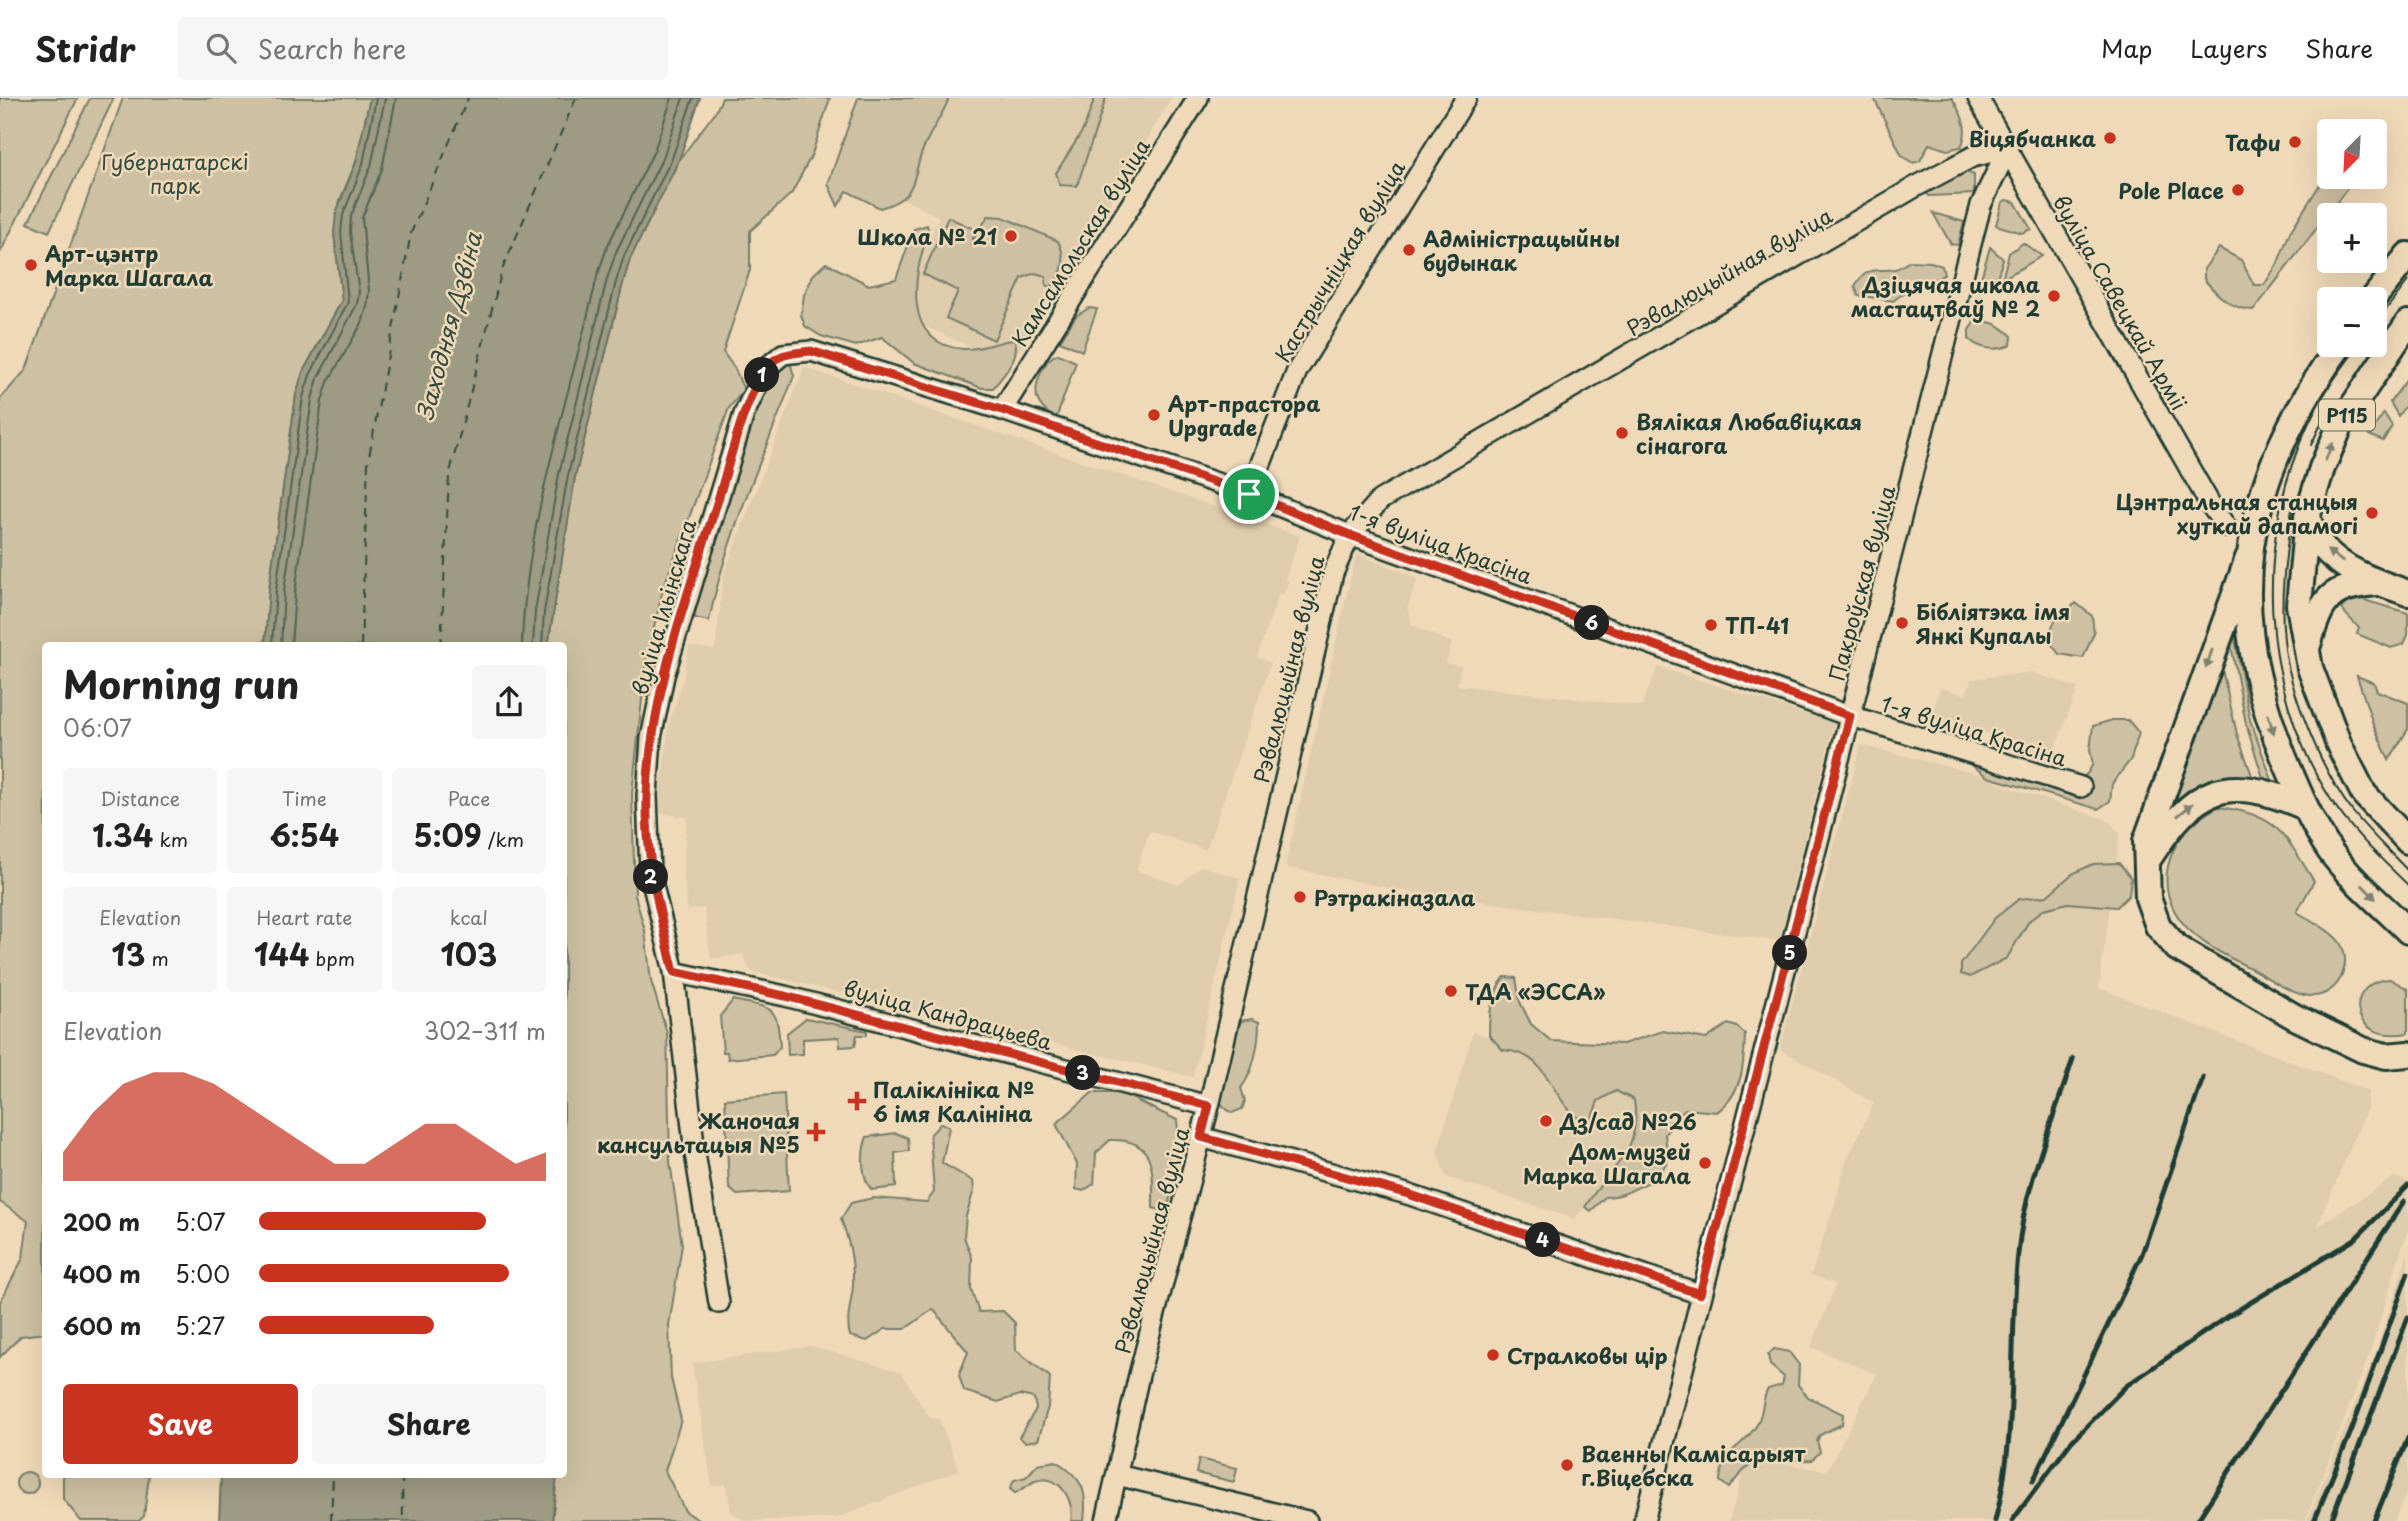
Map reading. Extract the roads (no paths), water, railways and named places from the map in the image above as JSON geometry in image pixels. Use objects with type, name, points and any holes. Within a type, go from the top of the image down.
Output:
[{"type":"main road","points":[[2382,287],[2408,254]]},
{"type":"main road","name":"Р115","points":[[2408,323],[2341,424],[2322,468],[2307,517],[2299,577],[2299,605],[2308,660],[2339,745],[2364,794],[2408,841]]},
{"type":"main road","name":"Р115","points":[[2240,602],[2268,474],[2287,427],[2332,357]]},
{"type":"main road","points":[[2307,517],[2322,546],[2377,583],[2408,593]]},
{"type":"main road","points":[[2308,660],[2318,613],[2326,603],[2347,586],[2377,583]]},
{"type":"main road","points":[[2240,602],[2257,678],[2274,734],[2305,807],[2332,852],[2408,931]]},
{"type":"main road","points":[[2240,602],[2146,841],[2148,898],[2158,926],[2177,948],[2295,1017],[2363,1050],[2386,1056],[2408,1054]]},
{"type":"main road","points":[[2145,864],[2175,819],[2203,796],[2232,787],[2277,795],[2305,807]]},
{"type":"street","name":"Камсамольская вуліца","points":[[1002,410],[1198,98]]},
{"type":"street","name":"Кастрычніцкая вуліца","points":[[1249,494],[1297,371],[1466,98]]},
{"type":"street","name":"вуліца Савецкай Арміі","points":[[1978,98],[2226,527]]},
{"type":"street","name":"Рэвалюцыйная вуліца","points":[[1106,1521],[1139,1375],[1209,1106],[1333,573],[1350,535],[1380,500],[1915,187],[1972,157],[2008,148]]},
{"type":"street","name":"Пакроўская вуліца","points":[[1644,1521],[1981,205],[2008,148]]},
{"type":"street","name":"1-я вуліца Красіна","points":[[783,354],[811,351],[1002,410],[1249,494],[1350,535],[1850,716],[2081,787]]},
{"type":"street","name":"вуліца Ільінскага","points":[[719,1303],[697,1167],[674,972],[650,873],[647,796],[651,738],[664,676],[744,414],[765,369],[783,354]]},
{"type":"street","name":"вуліца Кандрацьева","points":[[674,972],[785,996],[1209,1106]]},
{"type":"street","points":[[1201,1137],[1408,1194],[1700,1294]]},
{"type":"street","points":[[1117,1475],[1307,1521]]},
{"type":"water","name":"Заходняя Дзвіна","points":[[370,98],[700,98],[679,160],[630,259],[623,283],[575,477],[549,642],[265,642],[269,589],[296,395],[303,372],[342,300],[334,233],[336,213],[356,162]]},
{"type":"water","points":[[221,1478],[557,1478],[552,1521],[219,1521]]},
{"type":"tram line","points":[[2387,308],[2408,281]]},
{"type":"tram line","points":[[2350,357],[2315,410],[2292,466],[2279,514],[2273,563],[2272,612],[2278,661],[2289,709],[2307,755],[2330,798],[2347,821],[2366,844],[2408,885]]},
{"type":"tram line","points":[[2311,445],[2332,401]]},
{"type":"tram line","points":[[2293,502],[2282,605],[2284,640],[2292,682],[2319,754],[2342,796],[2360,820],[2408,871]]},
{"type":"railway","points":[[1995,1521],[2010,1422],[2015,1287],[2021,1229],[2040,1155],[2073,1059]]},
{"type":"railway","points":[[2033,1481],[2142,1254],[2203,1078]]},
{"type":"railway","points":[[2012,1521],[2071,1442],[2126,1386],[2225,1318],[2355,1239],[2408,1186]]},
{"type":"railway","points":[[2197,1521],[2404,1201]]},
{"type":"railway","points":[[2314,1521],[2352,1429],[2408,1273]]},
{"type":"railway","points":[[2331,1521],[2408,1317]]},
{"type":"railway","points":[[2374,1521],[2408,1438]]},
{"type":"place","name":"Віцябчанка","points":[[2110,138]]},
{"type":"place","name":"Тафи","points":[[2295,142]]},
{"type":"place","name":"Pole Place","points":[[2238,190]]},
{"type":"place","name":"Школа № 21","points":[[1011,236]]},
{"type":"place","name":"Адміністрацыйны будынак","points":[[1409,250]]},
{"type":"place","name":"Арт-цэнтр Марка Шагала","points":[[31,265]]},
{"type":"place","name":"Дзіцячая школа мастацтваў № 2","points":[[2054,296]]},
{"type":"place","name":"Арт-прастора Upgrade","points":[[1154,415]]},
{"type":"place","name":"Вялікая Любавіцкая сінагога","points":[[1622,433]]},
{"type":"place","name":"Цэнтральная станцыя хуткай дапамогі","points":[[2372,513]]},
{"type":"place","name":"Бібліятэка імя Янкі Купалы","points":[[1902,623]]},
{"type":"place","name":"ТП-41","points":[[1711,625]]},
{"type":"place","name":"Рэтракіназала","points":[[1300,897]]},
{"type":"place","name":"ТДА «ЭССА»","points":[[1451,991]]},
{"type":"place","name":"Паліклініка № 6 імя Калініна","points":[[857,1101]]},
{"type":"place","name":"Дз/сад №26","points":[[1546,1121]]},
{"type":"place","name":"Жаночая кансультацыя №5","points":[[816,1132]]},
{"type":"place","name":"Дом-музей Марка Шагала","points":[[1705,1163]]},
{"type":"place","name":"Стралковы цір","points":[[1493,1355]]},
{"type":"place","name":"Ваенны Камісарыят г.Віцебска","points":[[1567,1465]]},
{"type":"park label","name":"Губернатарскі парк","points":[[175,173]]}]
